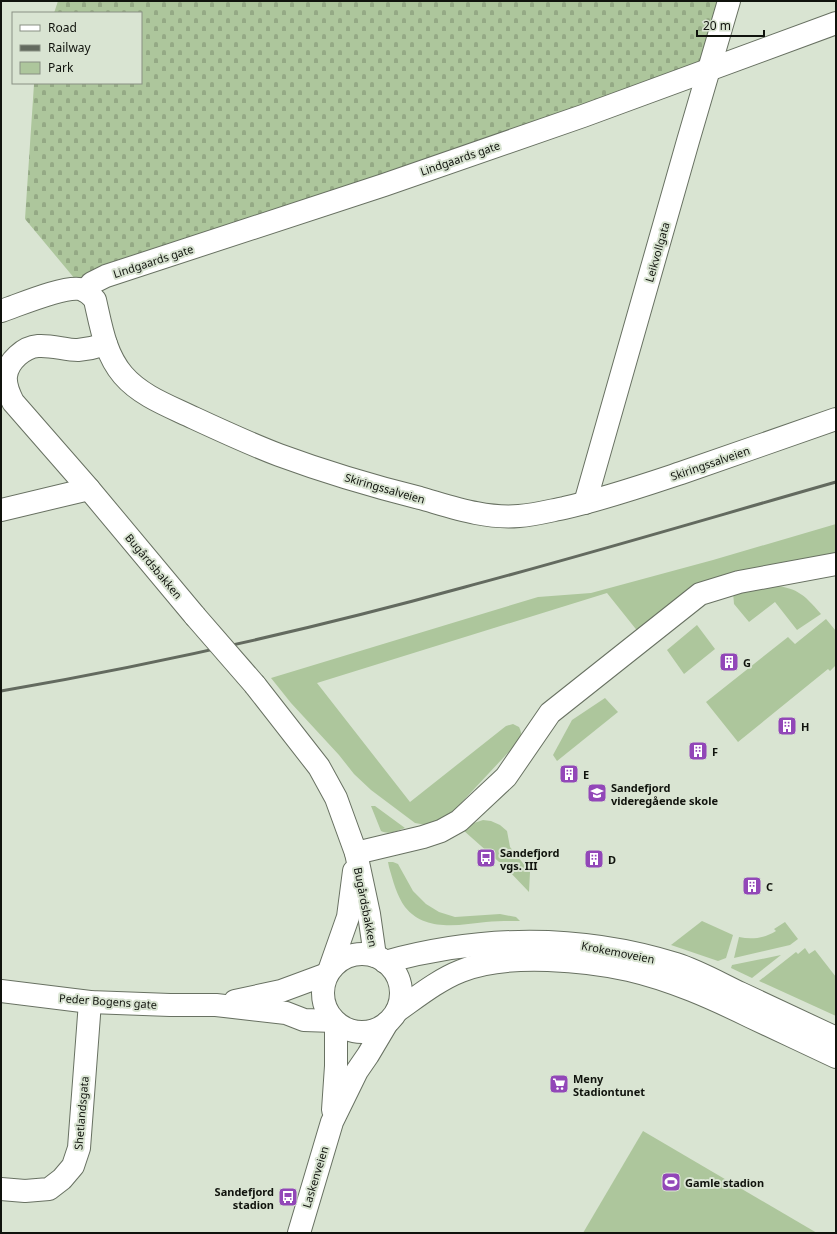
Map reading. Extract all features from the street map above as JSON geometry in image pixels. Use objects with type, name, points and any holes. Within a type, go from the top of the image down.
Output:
[{"type":"street","name":"Leikvollgata","points":[[585,503],[729,1]]},
{"type":"street","name":"Lindgaards gate","points":[[85,291],[92,283],[106,276],[392,182],[709,70],[836,23]]},
{"type":"street","points":[[1,311],[52,293],[74,289],[85,291]]},
{"type":"street","name":"Skiringssalveien","points":[[85,291],[95,300],[106,344],[114,362],[123,375],[135,387],[152,398],[230,435],[327,472],[491,516],[504,517],[543,513],[585,503],[633,489],[836,418]]},
{"type":"street","name":"Bugårdsbakken","points":[[106,344],[77,350],[37,346],[20,353],[10,365],[6,376],[7,387],[13,402],[89,489],[255,685],[319,767],[336,798],[356,856],[380,959]]},
{"type":"street","points":[[1,510],[89,489]]},
{"type":"street","points":[[356,856],[441,831],[459,821],[506,777],[550,713],[700,594],[739,582],[836,564]]},
{"type":"street","name":"Bugårdsbakken","points":[[328,973],[348,917],[356,856]]},
{"type":"street","name":"Krokemoveien","points":[[380,959],[472,944],[513,941],[552,941],[634,953],[677,965],[702,975],[836,1038]]},
{"type":"street","points":[[359,954],[380,959],[394,970],[399,981],[401,996],[392,1017],[374,1031],[358,1032],[335,1022],[326,1010],[322,997],[328,973],[338,962],[350,956],[359,954]]},
{"type":"street","name":"Krokemoveien","points":[[392,1017],[442,981],[460,971],[486,963],[533,960],[580,962],[630,970],[709,997],[836,1057]]},
{"type":"street","name":"Peder Bogens gate","points":[[216,1005],[281,992],[328,973]]},
{"type":"street","name":"Peder Bogens gate","points":[[1,991],[90,1002],[216,1005],[286,1014],[304,1020],[335,1022]]},
{"type":"street","name":"Shetlandsgata","points":[[1,1189],[25,1191],[49,1189],[62,1179],[73,1166],[79,1148],[90,1002]]},
{"type":"street","name":"Laskenveien","points":[[299,1233],[332,1122],[357,1071],[392,1017]]},
{"type":"street","name":"Laskenveien","points":[[332,1122],[336,1066],[335,1022]]},
{"type":"green space","points":[[58,1],[729,1],[709,70],[85,291],[25,219],[34,84],[142,84],[142,12],[54,12]]},
{"type":"green space","points":[[836,524],[836,554],[746,573],[639,633],[607,593],[317,683],[410,802],[506,726],[513,724],[519,727],[521,734],[518,742],[461,803],[452,812],[439,821],[426,825],[415,823],[371,790],[354,774],[339,755],[291,703],[271,678],[538,597],[591,593],[713,560]]},
{"type":"green space","points":[[768,585],[786,587],[798,592],[804,596],[821,614],[797,630],[775,602],[749,622],[734,604],[733,592]]},
{"type":"green space","points":[[826,619],[836,631],[836,665],[830,671],[828,669],[738,742],[706,702],[788,637],[795,644]]},
{"type":"green space","points":[[697,625],[715,649],[684,674],[667,650]]},
{"type":"green space","points":[[605,698],[618,712],[557,761],[553,755],[572,720]]},
{"type":"green space","points":[[371,806],[375,806],[405,828],[390,833],[381,831]]},
{"type":"green space","points":[[483,820],[491,821],[500,825],[507,831],[510,847],[530,872],[529,892],[507,869],[463,830],[474,823]]},
{"type":"green space","points":[[388,862],[398,864],[413,891],[426,904],[439,912],[455,917],[500,914],[516,917],[520,921],[443,925],[432,924],[422,920],[413,915],[402,903]]},
{"type":"green space","points":[[702,921],[733,935],[726,958],[718,961],[671,945]]},
{"type":"green space","points":[[785,922],[798,939],[790,945],[734,958],[739,937],[763,937],[776,931],[774,929]]},
{"type":"green space","points":[[805,948],[809,954],[815,950],[836,977],[836,1016],[759,981],[796,952],[798,954]]},
{"type":"green space","points":[[781,955],[752,978],[731,968],[732,965]]},
{"type":"green space","name":"Gamle stadion","points":[[643,1131],[817,1233],[583,1233]]},
{"type":"railway","points":[[1,691],[59,681],[234,645],[350,617],[558,562],[836,482]]},
{"type":"place","name":"G","points":[[729,662]]},
{"type":"place","name":"H","points":[[787,726]]},
{"type":"place","name":"F","points":[[698,751]]},
{"type":"place","name":"E","points":[[569,774]]},
{"type":"place","name":"Sandefjord videregående skole","points":[[597,793]]},
{"type":"place","name":"Sandefjord vgs. III","points":[[486,858]]},
{"type":"place","name":"D","points":[[594,859]]},
{"type":"place","name":"C","points":[[752,886]]},
{"type":"place","name":"Meny Stadiontunet","points":[[559,1084]]},
{"type":"place","name":"Gamle stadion","points":[[671,1182]]},
{"type":"place","name":"Sandefjord stadion","points":[[288,1197]]}]
